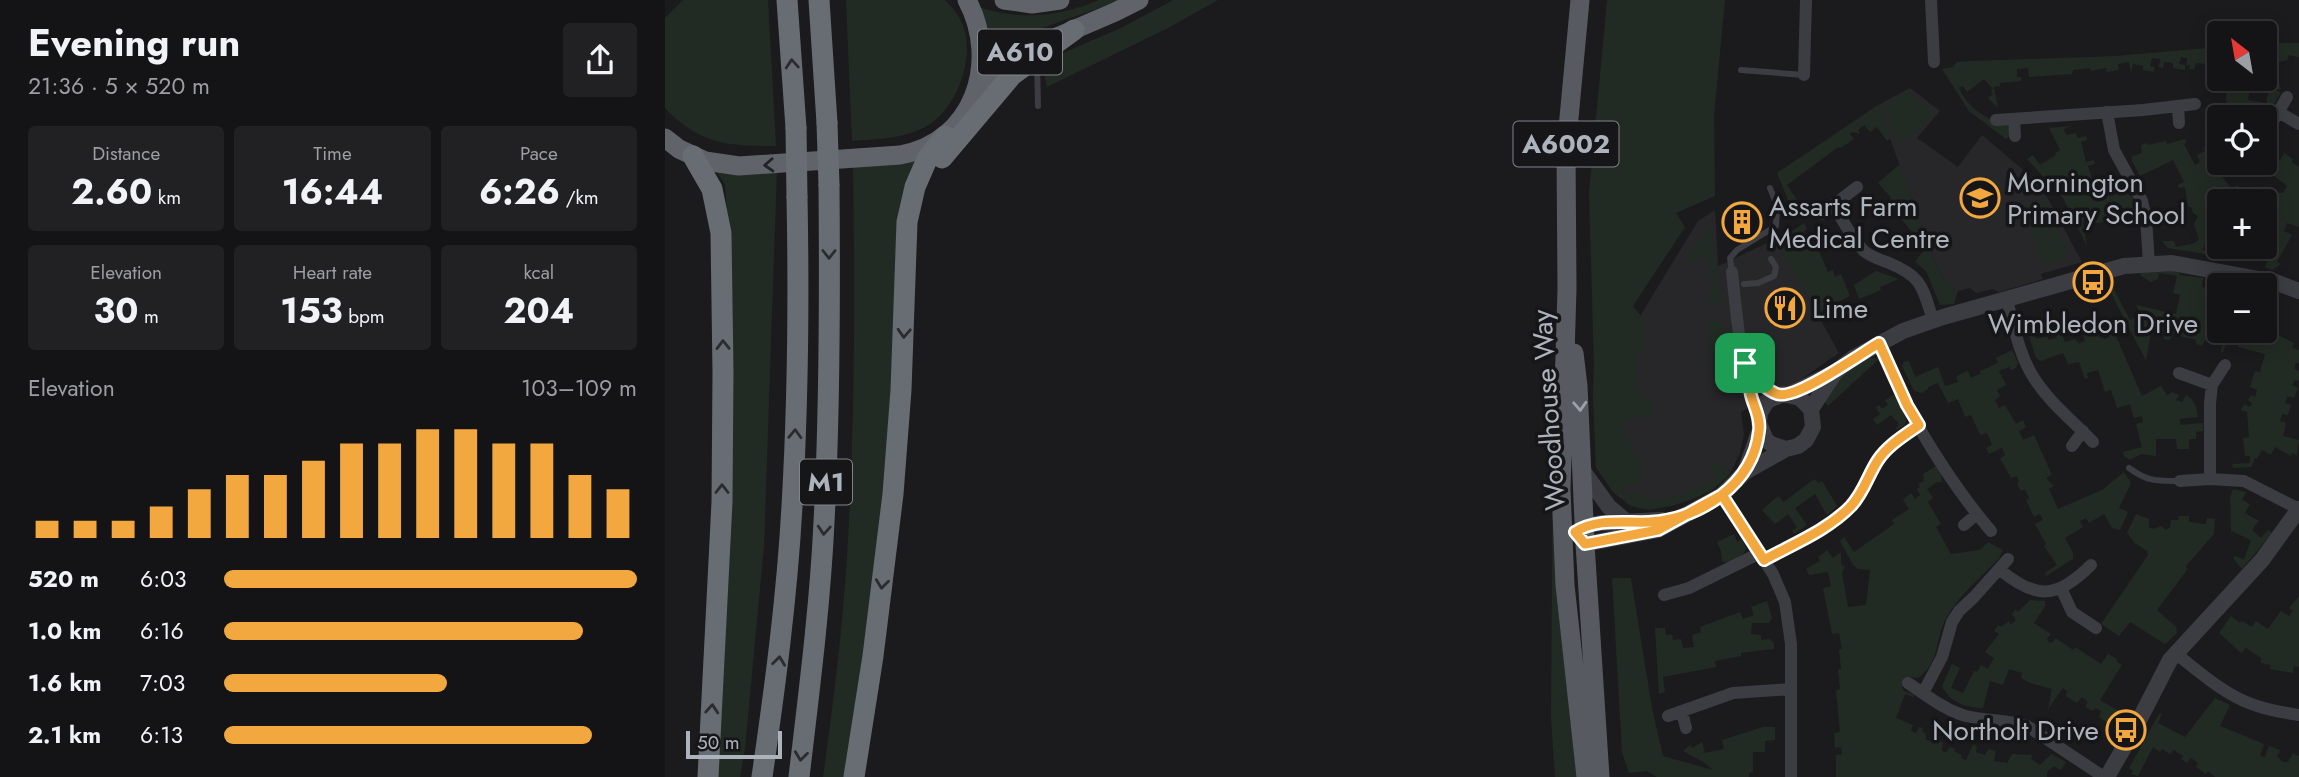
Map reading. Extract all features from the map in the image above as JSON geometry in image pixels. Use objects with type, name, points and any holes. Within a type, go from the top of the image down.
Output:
[{"type":"highway","name":"M1","points":[[762,777],[779,660],[792,508],[797,366],[796,128],[787,0]]},
{"type":"highway","name":"M1","points":[[799,777],[814,655],[824,524],[830,359],[829,186],[819,0]]},
{"type":"highway","points":[[854,777],[873,656],[893,494],[901,390],[907,222],[915,187],[928,157],[958,122],[976,91],[982,66],[982,42],[974,13],[967,0]]},
{"type":"highway","name":"A610","points":[[1004,0],[1032,4],[1061,0]]},
{"type":"highway","name":"A610","points":[[1074,30],[1139,0]]},
{"type":"highway","points":[[907,265],[918,205],[933,171],[947,150],[999,89],[1036,51],[1074,30]]},
{"type":"highway","name":"A610","points":[[976,91],[996,69],[1015,55],[1036,51]]},
{"type":"highway","points":[[665,138],[679,149],[714,164],[739,166],[900,155],[921,150],[945,136]]},
{"type":"highway","points":[[693,156],[712,189],[719,218],[721,247],[721,543],[708,777]]},
{"type":"main road","name":"Woodhouse Way","points":[[1580,0],[1566,150],[1567,289],[1562,505],[1565,585],[1586,777]]},
{"type":"main road","name":"Woodhouse Way","points":[[1567,289],[1578,386],[1583,471],[1582,534],[1599,751],[1604,776]]},
{"type":"main road","points":[[1562,505],[1582,534]]},
{"type":"main road","name":"A6002","points":[[1582,534],[1573,541],[1587,718],[1586,777]]},
{"type":"street","points":[[1804,75],[1807,0]]},
{"type":"street","points":[[1931,0],[1934,62]]},
{"type":"street","points":[[2277,117],[2287,97]]},
{"type":"street","points":[[1996,120],[2195,104]]},
{"type":"street","points":[[2178,106],[2179,123]]},
{"type":"street","points":[[2108,112],[2113,150],[2142,201],[2149,264]]},
{"type":"street","points":[[2280,113],[2299,124]]},
{"type":"street","points":[[2014,119],[2015,136]]},
{"type":"street","points":[[1857,187],[1828,210],[1871,256],[1915,276],[1933,320]]},
{"type":"street","points":[[1745,472],[1767,401],[1835,372],[1853,358],[1903,331],[2124,266],[2172,262],[2218,273]]},
{"type":"street","points":[[1737,280],[1735,312],[1751,397],[1763,436],[1771,444],[1786,449]]},
{"type":"street","points":[[2277,286],[2299,290]]},
{"type":"street","points":[[2007,300],[2024,358],[2034,378],[2093,442]]},
{"type":"street","points":[[1879,343],[1907,405],[1977,514],[1991,531]]},
{"type":"street","points":[[1582,534],[1658,530],[1722,495],[1745,472],[1786,449],[1798,446],[1811,432],[1811,410],[1801,398],[1784,395],[1760,382],[1745,363]]},
{"type":"street","points":[[2210,479],[2212,385],[2225,365]]},
{"type":"street","points":[[1811,410],[1835,372]]},
{"type":"street","points":[[2179,373],[2212,385]]},
{"type":"street","points":[[1664,595],[1685,590],[1824,527],[1849,509],[1868,482],[1878,460],[1889,447],[1919,425]]},
{"type":"street","points":[[2071,446],[2083,431]]},
{"type":"street","points":[[1583,471],[1609,507],[1627,522]]},
{"type":"street","points":[[1908,683],[1963,715],[2013,721],[2027,726],[2105,777],[2134,730],[2175,653],[2262,560],[2299,509],[2244,481],[2180,481]]},
{"type":"street","points":[[1722,495],[1762,557],[1785,602],[1791,644],[1791,777]]},
{"type":"street","points":[[1964,525],[1977,514]]},
{"type":"street","points":[[1582,534],[1627,522],[1652,522],[1685,516]]},
{"type":"street","points":[[1923,692],[1942,657],[1952,622],[1959,611],[2004,564],[2018,585],[2041,592],[2061,588],[2091,565]]},
{"type":"street","points":[[2061,588],[2071,612],[2096,628]]},
{"type":"street","points":[[1685,590],[1688,605]]},
{"type":"street","points":[[2175,653],[2245,702],[2268,710],[2299,715]]},
{"type":"street","points":[[1668,716],[1733,693],[1791,690]]},
{"type":"street","points":[[1682,712],[1686,728]]},
{"type":"lane","points":[[1036,51],[1038,106]]},
{"type":"lane","points":[[1741,70],[1804,75]]},
{"type":"lane","points":[[1770,188],[1777,205],[1776,226],[1737,250],[1730,258],[1737,280],[1758,282],[1774,276],[1776,267],[1771,258]]},
{"type":"lane","points":[[2129,468],[2142,478],[2180,481]]},
{"type":"shaded area","points":[[683,0],[768,0],[776,146],[716,141],[691,130],[665,108],[665,18]]},
{"type":"shaded area","points":[[846,0],[945,0],[957,14],[964,27],[967,45],[963,74],[952,101],[933,122],[905,135],[852,141]]},
{"type":"shaded area","points":[[1099,0],[1119,0],[1031,33],[1015,41],[987,62],[976,6],[1007,14],[1038,15],[1069,10]]},
{"type":"shaded area","points":[[1173,0],[1218,0],[1168,28],[1047,87],[1042,62],[1121,28]]},
{"type":"shaded area","points":[[1607,0],[1725,0],[1714,116],[1715,196],[1676,213],[1685,227],[1633,306],[1644,320],[1645,351],[1636,354],[1639,399],[1652,398],[1653,415],[1623,420],[1624,439],[1631,439],[1632,457],[1640,456],[1642,483],[1625,484],[1620,498],[1596,467],[1593,389],[1589,192]]},
{"type":"shaded area","points":[[2277,43],[2299,43],[2299,57],[2289,55],[2287,60],[2277,63]]},
{"type":"shaded area","points":[[2207,48],[2207,64],[2196,63],[2194,69],[2189,69],[2187,58],[2181,57],[2179,64],[2185,65],[2185,70],[2173,68],[2173,63],[2164,62],[2163,68],[2159,67],[2160,59],[2152,58],[2150,66],[2154,67],[2154,72],[2133,64],[2131,72],[2129,62],[2118,64],[2119,70],[2107,72],[2106,68],[2091,71],[2090,68],[2073,70],[2072,74],[2029,77],[2028,68],[2017,69],[2017,77],[2021,77],[2021,81],[2000,83],[2000,86],[1994,87],[1998,108],[1988,98],[1993,94],[1993,89],[1984,79],[1967,92],[1963,86],[1959,88],[1967,101],[1979,112],[2007,125],[2012,134],[2006,139],[1969,111],[1942,69],[1953,67],[1957,62],[2115,56]]},
{"type":"shaded area","name":"Mornington Primary School","points":[[1910,88],[1940,111],[1917,138],[1958,167],[1982,135],[2040,184],[2082,262],[2041,274],[2043,279],[1999,292],[1992,289],[1976,293],[1970,288],[1954,292],[1953,286],[1941,275],[1934,261],[1878,105]]},
{"type":"shaded area","points":[[2227,91],[2250,91],[2248,100],[2266,103],[2269,91],[2281,92],[2274,105],[2227,105]]},
{"type":"shaded area","points":[[1908,92],[1934,112],[1915,135],[1896,143],[1884,105]]},
{"type":"shaded area","points":[[1878,105],[1891,138],[1887,141],[1877,127],[1870,132],[1864,125],[1858,130],[1859,134],[1853,132],[1850,134],[1854,139],[1837,148],[1787,185],[1800,204],[1790,205],[1777,173]]},
{"type":"shaded area","points":[[2073,126],[2065,128],[2064,131],[2067,135],[2076,133],[2078,138],[2086,136],[2087,140],[2081,142],[2086,162],[2094,160],[2095,164],[2088,166],[2093,183],[2089,185],[2094,197],[2112,192],[2126,192],[2131,194],[2136,209],[2104,219],[2104,222],[2092,224],[2091,217],[2084,219],[2087,246],[2063,198],[2027,159],[2033,155],[2040,165],[2056,155],[2060,150],[2049,128]]},
{"type":"shaded area","points":[[2185,139],[2184,144],[2195,165],[2200,162],[2197,155],[2205,151],[2203,148],[2207,145],[2207,175],[2221,175],[2232,189],[2207,189],[2207,240],[2203,250],[2207,251],[2207,254],[2168,248],[2162,241],[2174,241],[2176,247],[2195,243],[2199,239],[2194,224],[2198,216],[2188,207],[2185,187],[2179,188],[2178,185],[2184,182],[2173,160],[2140,176],[2132,161],[2132,156],[2142,153],[2141,145],[2166,141],[2167,144]]},
{"type":"shaded area","points":[[2284,153],[2299,167],[2299,227],[2287,223],[2284,231],[2292,235],[2277,262],[2281,264],[2272,270],[2265,267],[2269,259],[2277,259],[2277,193],[2283,193],[2287,186],[2273,175],[2277,175],[2277,158],[2280,160]]},
{"type":"shaded area","points":[[923,155],[899,263],[883,507],[857,710],[844,777],[823,777],[839,650],[849,522],[854,344],[853,165]]},
{"type":"shaded area","points":[[1900,164],[1934,261],[1941,275],[1953,286],[1954,291],[1958,291],[1954,304],[1940,305],[1926,271],[1915,262],[1923,251],[1919,247],[1924,242],[1917,234],[1915,236],[1888,202],[1891,198],[1878,183]]},
{"type":"shaded area","points":[[777,167],[764,546],[745,748],[740,777],[716,777],[731,284],[725,184],[715,170]]},
{"type":"shaded area","points":[[2043,199],[2051,210],[2068,258],[2043,266],[2025,212],[2027,205]]},
{"type":"shaded area","points":[[1715,210],[1718,266],[1776,239],[1839,353],[1791,386],[1741,412],[1744,434],[1740,453],[1731,472],[1712,490],[1676,504],[1650,510],[1631,506],[1613,492],[1596,467],[1593,393],[1698,221]]},
{"type":"shaded area","points":[[1804,223],[1807,229],[1804,231],[1811,246],[1816,244],[1828,272],[1833,270],[1835,277],[1841,274],[1850,296],[1817,313],[1777,242]]},
{"type":"shaded area","points":[[1711,226],[1721,301],[1713,306],[1708,299],[1712,299],[1709,258],[1684,260]]},
{"type":"shaded area","points":[[1876,271],[1899,279],[1859,299],[1854,285]]},
{"type":"shaded area","points":[[2139,271],[2178,271],[2180,275],[2203,278],[2202,287],[2207,288],[2207,341],[2202,346],[2196,344],[2196,340],[2172,334],[2170,340],[2164,339],[2164,334],[2151,332],[2146,361],[2106,283],[2110,282],[2130,320],[2141,315],[2136,305],[2176,314],[2180,295],[2173,293],[2177,276],[2159,273],[2158,279],[2151,282],[2141,276]]},
{"type":"shaded area","points":[[1718,320],[1724,325],[1728,357],[1710,358],[1709,322]]},
{"type":"shaded area","points":[[2036,323],[2038,327],[2033,329],[2036,339],[2047,336],[2048,340],[2057,338],[2056,335],[2062,333],[2065,342],[2075,339],[2079,343],[2085,341],[2083,334],[2097,330],[2099,337],[2105,339],[2109,337],[2109,328],[2112,327],[2142,396],[2161,386],[2167,395],[2172,392],[2179,395],[2176,400],[2182,402],[2186,395],[2195,404],[2198,417],[2180,419],[2180,425],[2203,423],[2203,431],[2196,432],[2196,439],[2189,439],[2189,449],[2177,449],[2176,439],[2156,439],[2156,456],[2141,454],[2130,460],[2123,452],[2142,447],[2136,424],[2143,422],[2142,416],[2134,418],[2130,404],[2117,408],[2111,390],[2105,392],[2098,370],[2087,373],[2088,378],[2085,379],[2079,362],[2068,364],[2063,353],[2041,361],[2036,358],[2026,326]]},
{"type":"shaded area","points":[[2277,335],[2294,343],[2292,348],[2299,350],[2299,363],[2296,363],[2294,369],[2299,371],[2299,381],[2295,380],[2292,385],[2298,388],[2294,398],[2287,396],[2285,403],[2291,405],[2288,415],[2282,414],[2280,421],[2286,423],[2283,436],[2299,440],[2297,455],[2292,453],[2291,456],[2275,447],[2271,455],[2262,450],[2251,467],[2233,468],[2232,464],[2250,463],[2250,456],[2245,456],[2243,438],[2249,437],[2247,412],[2241,410],[2244,404],[2250,407],[2252,403],[2248,400],[2251,395],[2255,397],[2257,390],[2250,387],[2255,371],[2260,372],[2265,354],[2238,347],[2240,343],[2277,343]]},
{"type":"shaded area","points":[[2215,343],[2226,343],[2221,352],[2222,345]]},
{"type":"shaded area","points":[[2012,350],[2018,363],[2016,368],[2011,370],[2009,367],[1999,371],[2006,385],[1997,390],[2000,396],[1995,400],[1999,408],[2005,405],[2016,424],[2023,420],[2026,427],[2019,431],[2023,440],[2034,435],[2052,475],[2046,478],[2054,486],[2049,489],[2058,509],[2102,490],[2124,472],[2131,483],[2119,508],[2128,512],[2120,530],[2112,528],[2104,514],[2089,523],[2086,518],[2080,521],[2083,527],[2065,538],[2073,553],[2073,559],[2046,576],[2045,573],[2057,565],[2044,546],[2046,544],[2035,524],[2043,520],[2040,514],[2034,517],[2026,500],[2029,498],[2025,489],[2021,491],[2017,484],[2017,476],[2011,478],[2000,458],[2005,455],[2002,448],[1989,454],[1986,448],[1992,445],[1987,433],[1980,435],[1971,415],[1965,417],[1958,399],[1948,403],[1938,383],[1922,393],[1914,391],[1902,366],[1909,361],[1915,377],[1938,367],[1945,386],[1958,382],[1956,376],[1968,371],[1971,378],[1980,374],[1980,371],[1998,363],[1996,358]]},
{"type":"shaded area","points":[[1869,357],[1879,359],[1828,406],[1825,402],[1839,377]]},
{"type":"shaded area","points":[[1893,385],[1907,415],[1905,425],[1895,430],[1899,424],[1891,415],[1877,425],[1873,419],[1880,414],[1876,407],[1879,405],[1882,409],[1888,405],[1885,400],[1895,394],[1891,387]]},
{"type":"shaded area","points":[[1553,446],[1579,777],[1555,777],[1551,719]]},
{"type":"shaded area","points":[[1720,463],[1731,473],[1713,489],[1691,500],[1667,507],[1644,509],[1625,502],[1629,492],[1649,496],[1652,500],[1691,490],[1714,478],[1711,464]]},
{"type":"shaded area","points":[[1936,466],[1942,482],[1937,482],[1927,489],[1933,498],[1928,502],[1941,524],[1936,527],[1951,554],[1980,550],[1988,542],[2003,550],[1999,558],[1953,607],[1944,623],[1931,664],[1918,678],[1910,677],[1902,688],[1914,695],[1905,694],[1896,718],[1913,725],[1911,731],[1916,733],[1919,727],[1923,728],[1926,740],[1934,742],[1937,739],[1943,743],[1942,751],[1946,752],[1950,747],[1966,760],[1973,745],[1977,746],[1976,752],[1985,755],[1988,749],[1996,751],[1994,761],[2007,763],[2012,754],[2033,755],[2031,759],[2040,765],[2051,754],[2066,762],[2061,770],[2054,766],[2047,772],[2047,777],[1836,777],[1836,755],[1842,754],[1841,747],[1835,748],[1834,733],[1840,732],[1836,690],[1840,689],[1839,650],[1842,649],[1839,633],[1832,634],[1823,588],[1831,586],[1828,572],[1809,575],[1806,569],[1820,561],[1818,557],[1827,550],[1833,558],[1841,552],[1848,607],[1866,605],[1870,570],[1858,569],[1853,565],[1840,541],[1844,537],[1854,552],[1894,524],[1892,520],[1909,509],[1903,500],[1911,493],[1915,499],[1920,495],[1917,489],[1920,487],[1918,484],[1924,481],[1923,474]]},
{"type":"shaded area","points":[[1814,479],[1819,483],[1822,481],[1837,506],[1827,515],[1815,494],[1795,508],[1807,525],[1794,534],[1792,531],[1797,527],[1788,514],[1775,524],[1762,510],[1778,496],[1784,502]]},
{"type":"shaded area","points":[[2233,489],[2246,492],[2242,500],[2250,504],[2245,513],[2259,521],[2252,530],[2261,538],[2268,530],[2272,533],[2242,569],[2233,558],[2244,559],[2251,540],[2231,531],[2230,497]]},
{"type":"shaded area","points":[[2136,514],[2149,519],[2149,527],[2153,529],[2161,526],[2166,530],[2170,527],[2171,520],[2178,520],[2179,516],[2189,516],[2189,522],[2206,524],[2207,518],[2215,519],[2214,534],[2186,566],[2187,570],[2157,610],[2176,627],[2177,633],[2165,644],[2130,622],[2119,636],[2101,624],[2148,555],[2127,533]]},
{"type":"shaded area","points":[[1734,534],[1737,542],[1742,539],[1746,549],[1731,563],[1722,561],[1717,542]]},
{"type":"shaded area","points":[[1612,578],[1631,578],[1652,708],[1663,756],[1713,770],[1683,751],[1690,745],[1692,748],[1702,742],[1705,753],[1724,749],[1722,740],[1763,727],[1775,727],[1775,740],[1765,741],[1765,752],[1753,752],[1753,772],[1749,773],[1749,777],[1657,777],[1647,771],[1629,773],[1622,752]]},
{"type":"shaded area","points":[[2299,596],[2299,667],[2294,666],[2293,673],[2270,669],[2271,665],[2261,663],[2261,658],[2246,648],[2241,653],[2219,633],[2231,616],[2240,623],[2242,621],[2252,627],[2256,621],[2268,629],[2281,611],[2289,616],[2293,611],[2289,608]]},
{"type":"shaded area","points":[[2030,600],[2045,601],[2045,606],[2034,623],[2051,634],[2048,642],[2052,643],[2056,638],[2101,664],[2108,654],[2118,659],[2116,661],[2122,665],[2100,700],[2127,716],[2118,730],[2099,717],[2101,711],[2085,707],[2088,702],[2082,697],[2077,703],[2066,696],[2067,691],[2063,688],[2048,709],[2052,689],[2030,683],[2021,678],[2022,673],[2009,669],[2003,685],[1990,681],[1983,708],[1959,703],[1945,692],[1942,686],[1952,664],[1960,668],[1951,688],[1963,693],[1974,671],[1977,672],[1981,665],[1988,669],[1994,658],[1985,652],[1999,634],[1994,631],[1998,625],[2001,627],[2009,621],[2010,624],[2013,623],[2016,620],[2012,614],[2015,609],[2018,612]]},
{"type":"shaded area","points":[[1767,601],[1772,618],[1769,623],[1752,623],[1751,634],[1761,635],[1761,640],[1770,639],[1774,643],[1774,649],[1741,653],[1741,656],[1715,661],[1716,667],[1663,677],[1665,692],[1659,694],[1655,628],[1665,628],[1666,635],[1672,634],[1673,640],[1681,639],[1683,648],[1694,647],[1692,635],[1701,632],[1700,627],[1740,612],[1743,619],[1754,615],[1751,607]]},
{"type":"shaded area","points":[[2215,698],[2230,705],[2220,726],[2264,744],[2260,756],[2265,757],[2269,746],[2280,750],[2277,756],[2283,762],[2288,762],[2293,753],[2299,756],[2299,777],[2215,777],[2196,767],[2198,763],[2191,758],[2187,763],[2181,759],[2183,756],[2174,750],[2170,754],[2153,747],[2138,776],[2131,774],[2133,771],[2129,768],[2159,714],[2162,713],[2158,723],[2185,737]]},
{"type":"place","name":"Mornington Primary School","points":[[1980,198]]},
{"type":"place","name":"Assarts Farm Medical Centre","points":[[1742,222]]},
{"type":"place","name":"Wimbledon Drive","points":[[2093,282]]},
{"type":"place","name":"Lime","points":[[1785,308]]},
{"type":"place","name":"Northolt Drive","points":[[2126,730]]},
{"type":"route","points":[[1745,363],[1760,382],[1778,395],[1790,394],[1835,372],[1879,343],[1919,425],[1889,447],[1878,460],[1868,482],[1849,509],[1824,527],[1764,560],[1722,495],[1704,506],[1685,516],[1658,530],[1585,544],[1575,532],[1585,526],[1652,522],[1685,516],[1722,495],[1745,472],[1760,429],[1745,363]]}]
